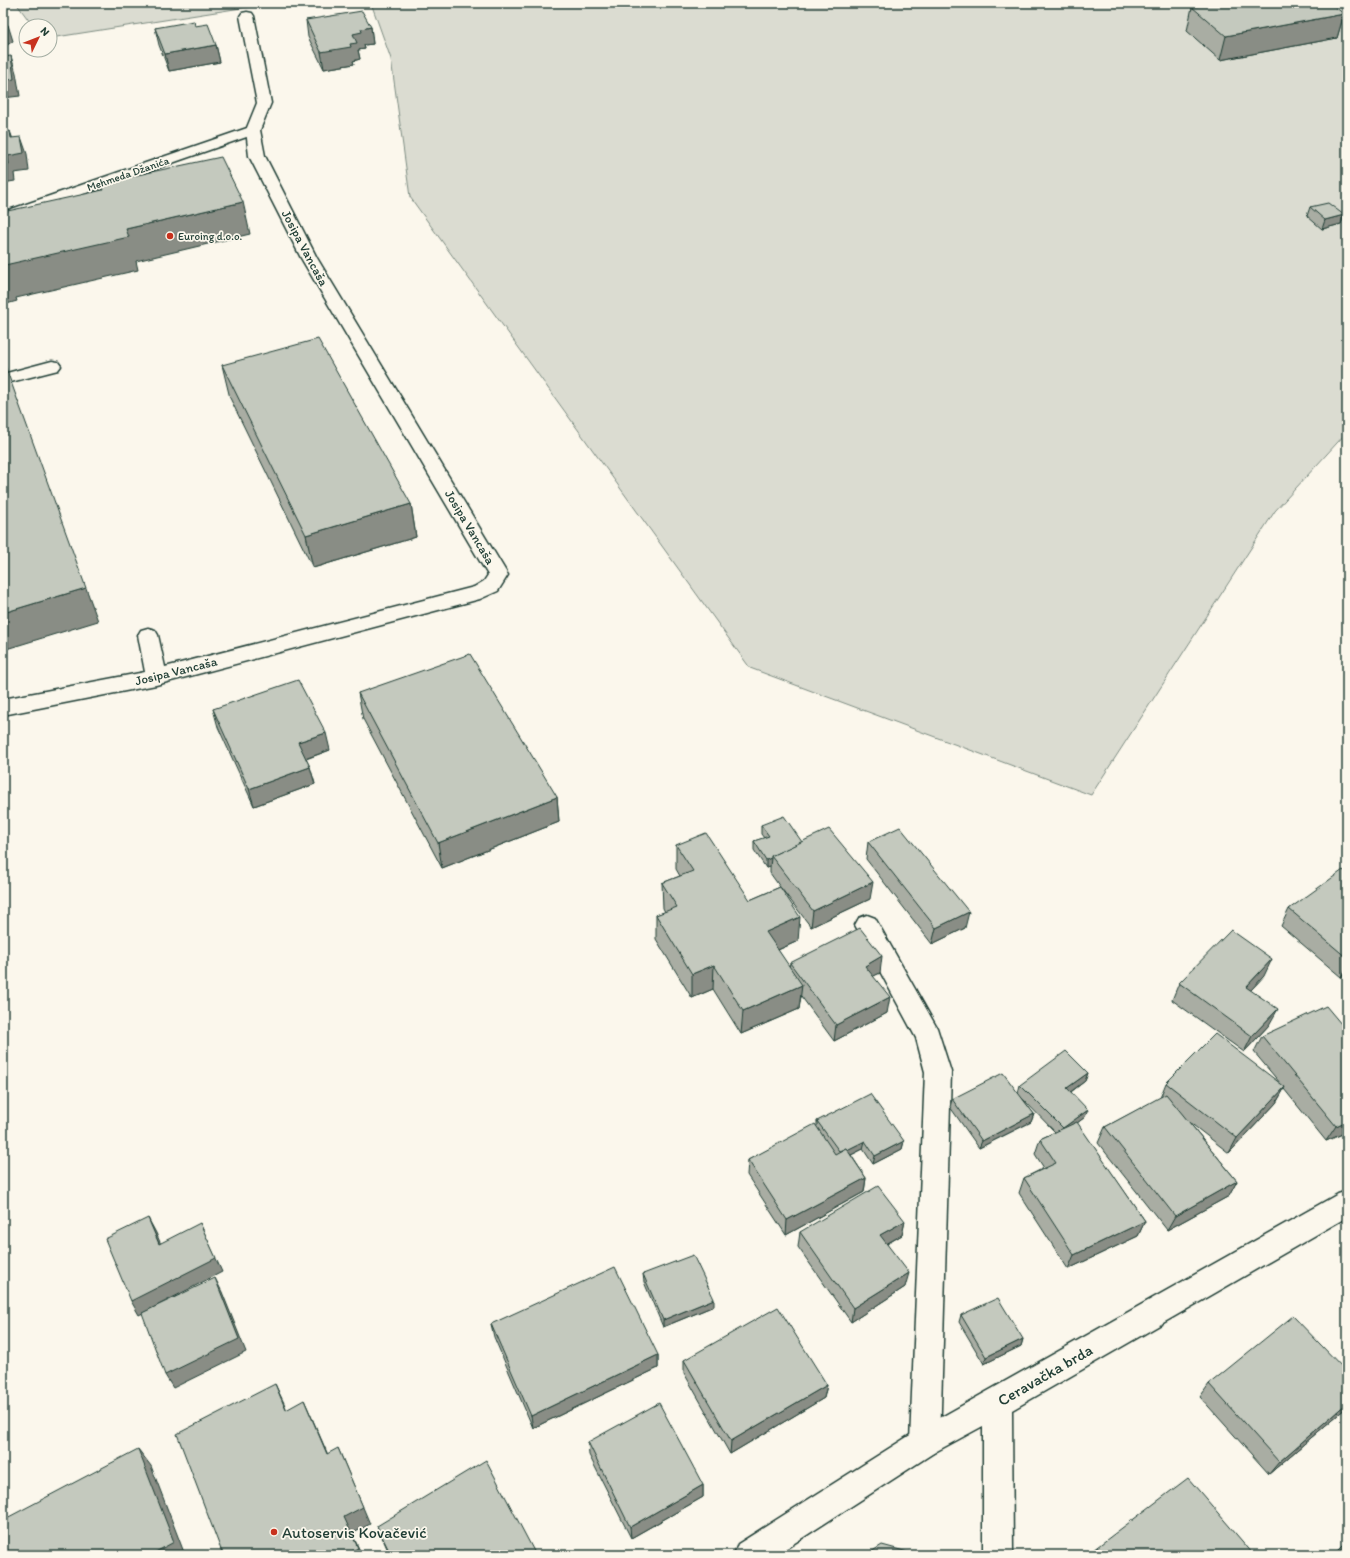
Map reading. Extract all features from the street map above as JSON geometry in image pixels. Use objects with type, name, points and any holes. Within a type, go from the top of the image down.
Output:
[{"type":"street","points":[[247,16],[264,103],[253,130]]},
{"type":"street","name":"Mehmeda Džanića","points":[[3,217],[253,130]]},
{"type":"street","name":"Josipa Vancaša","points":[[3,707],[156,676],[480,592],[490,587],[496,581],[498,575],[309,258],[257,156],[253,130]]},
{"type":"street","points":[[3,379],[52,366]]},
{"type":"street","points":[[148,635],[156,676]]},
{"type":"street","points":[[867,925],[928,1036],[938,1072],[925,1442]]},
{"type":"street","name":"Ceravačka brda","points":[[749,1555],[925,1442],[1347,1204]]},
{"type":"street","points":[[998,1402],[998,1555]]},
{"type":"shaded area","points":[[16,3],[273,3],[58,37],[58,18],[27,18]]},
{"type":"shaded area","points":[[371,3],[1347,3],[1347,432],[1275,511],[1091,795],[750,668],[410,197],[391,59]]},
{"type":"building","points":[[1213,3],[1330,3],[1344,14],[1226,36],[1192,7]]},
{"type":"building","points":[[362,11],[371,27],[361,29],[362,32],[353,34],[357,43],[350,44],[351,47],[321,52],[306,20]]},
{"type":"building","points":[[194,21],[195,26],[208,24],[216,45],[165,54],[155,28]]},
{"type":"building","points":[[3,23],[8,25],[3,28]]},
{"type":"building","points":[[11,56],[14,79],[3,81],[3,57]]},
{"type":"building","points":[[10,131],[11,138],[21,137],[24,153],[8,156],[9,164],[3,165],[3,132]]},
{"type":"building","points":[[221,157],[243,202],[126,229],[129,237],[5,265],[6,269],[3,269],[3,212],[103,190],[100,183]]},
{"type":"building","points":[[1328,203],[1344,215],[1325,220],[1310,207]]},
{"type":"building","points":[[318,339],[411,504],[306,535],[222,365]]},
{"type":"building","points":[[3,360],[86,588],[3,613]]},
{"type":"building","points":[[470,654],[557,797],[438,843],[358,693]]},
{"type":"building","points":[[298,680],[326,733],[298,742],[310,767],[249,789],[213,709]]},
{"type":"building","points":[[784,816],[802,842],[771,856],[771,858],[766,860],[754,841],[769,836],[761,825]]},
{"type":"building","points":[[900,827],[969,912],[936,928],[868,842]]},
{"type":"building","points":[[829,829],[873,882],[813,911],[771,856]]},
{"type":"building","points":[[706,833],[750,900],[780,887],[800,917],[766,932],[802,985],[743,1011],[714,965],[692,974],[656,915],[677,907],[662,883],[693,871],[676,845]]},
{"type":"building","points":[[1343,870],[1347,873],[1347,958],[1289,909]]},
{"type":"building","points":[[860,928],[882,956],[865,966],[890,997],[836,1025],[790,963]]},
{"type":"building","points":[[1231,930],[1272,959],[1246,987],[1278,1009],[1252,1036],[1179,983]]},
{"type":"building","points":[[1326,1006],[1347,1031],[1347,1121],[1336,1126],[1262,1036]]},
{"type":"building","points":[[1215,1034],[1285,1087],[1237,1138],[1166,1083]]},
{"type":"building","points":[[1066,1051],[1088,1073],[1067,1088],[1088,1110],[1063,1128],[1020,1085]]},
{"type":"building","points":[[1003,1073],[1034,1114],[982,1141],[952,1099]]},
{"type":"building","points":[[870,1094],[904,1141],[875,1156],[865,1141],[847,1150],[846,1148],[839,1151],[817,1121]]},
{"type":"building","points":[[1166,1094],[1237,1181],[1175,1216],[1105,1127]]},
{"type":"building","points":[[1077,1122],[1145,1221],[1074,1255],[1024,1178],[1056,1163],[1040,1139]]},
{"type":"building","points":[[815,1124],[835,1154],[846,1148],[866,1178],[787,1220],[748,1160]]},
{"type":"building","points":[[878,1186],[905,1221],[880,1235],[909,1273],[853,1308],[800,1232]]},
{"type":"building","points":[[148,1218],[159,1244],[200,1223],[216,1258],[131,1301],[105,1239]]},
{"type":"building","points":[[693,1255],[714,1299],[663,1320],[643,1274]]},
{"type":"building","points":[[615,1267],[658,1355],[531,1416],[491,1324]]},
{"type":"building","points":[[215,1278],[239,1339],[165,1375],[142,1313]]},
{"type":"building","points":[[998,1298],[1023,1339],[986,1357],[961,1315]]},
{"type":"building","points":[[778,1307],[827,1385],[731,1441],[684,1360]]},
{"type":"building","points":[[1293,1316],[1347,1372],[1347,1403],[1279,1462],[1209,1384]]},
{"type":"building","points":[[275,1384],[286,1410],[304,1400],[327,1454],[338,1448],[363,1507],[344,1517],[358,1548],[345,1555],[223,1555],[177,1434]]},
{"type":"building","points":[[659,1403],[703,1485],[630,1527],[588,1442]]},
{"type":"building","points":[[138,1449],[174,1542],[150,1555],[3,1555],[3,1520]]},
{"type":"building","points":[[486,1460],[536,1555],[391,1555],[377,1526]]},
{"type":"building","points":[[1188,1478],[1254,1555],[1091,1555],[1093,1550]]},
{"type":"building","points":[[882,1545],[919,1555],[866,1555]]},
{"type":"place","name":"Euroing d.o.o.","points":[[170,236]]},
{"type":"place","name":"Autoservis Kovačević","points":[[274,1532]]}]
